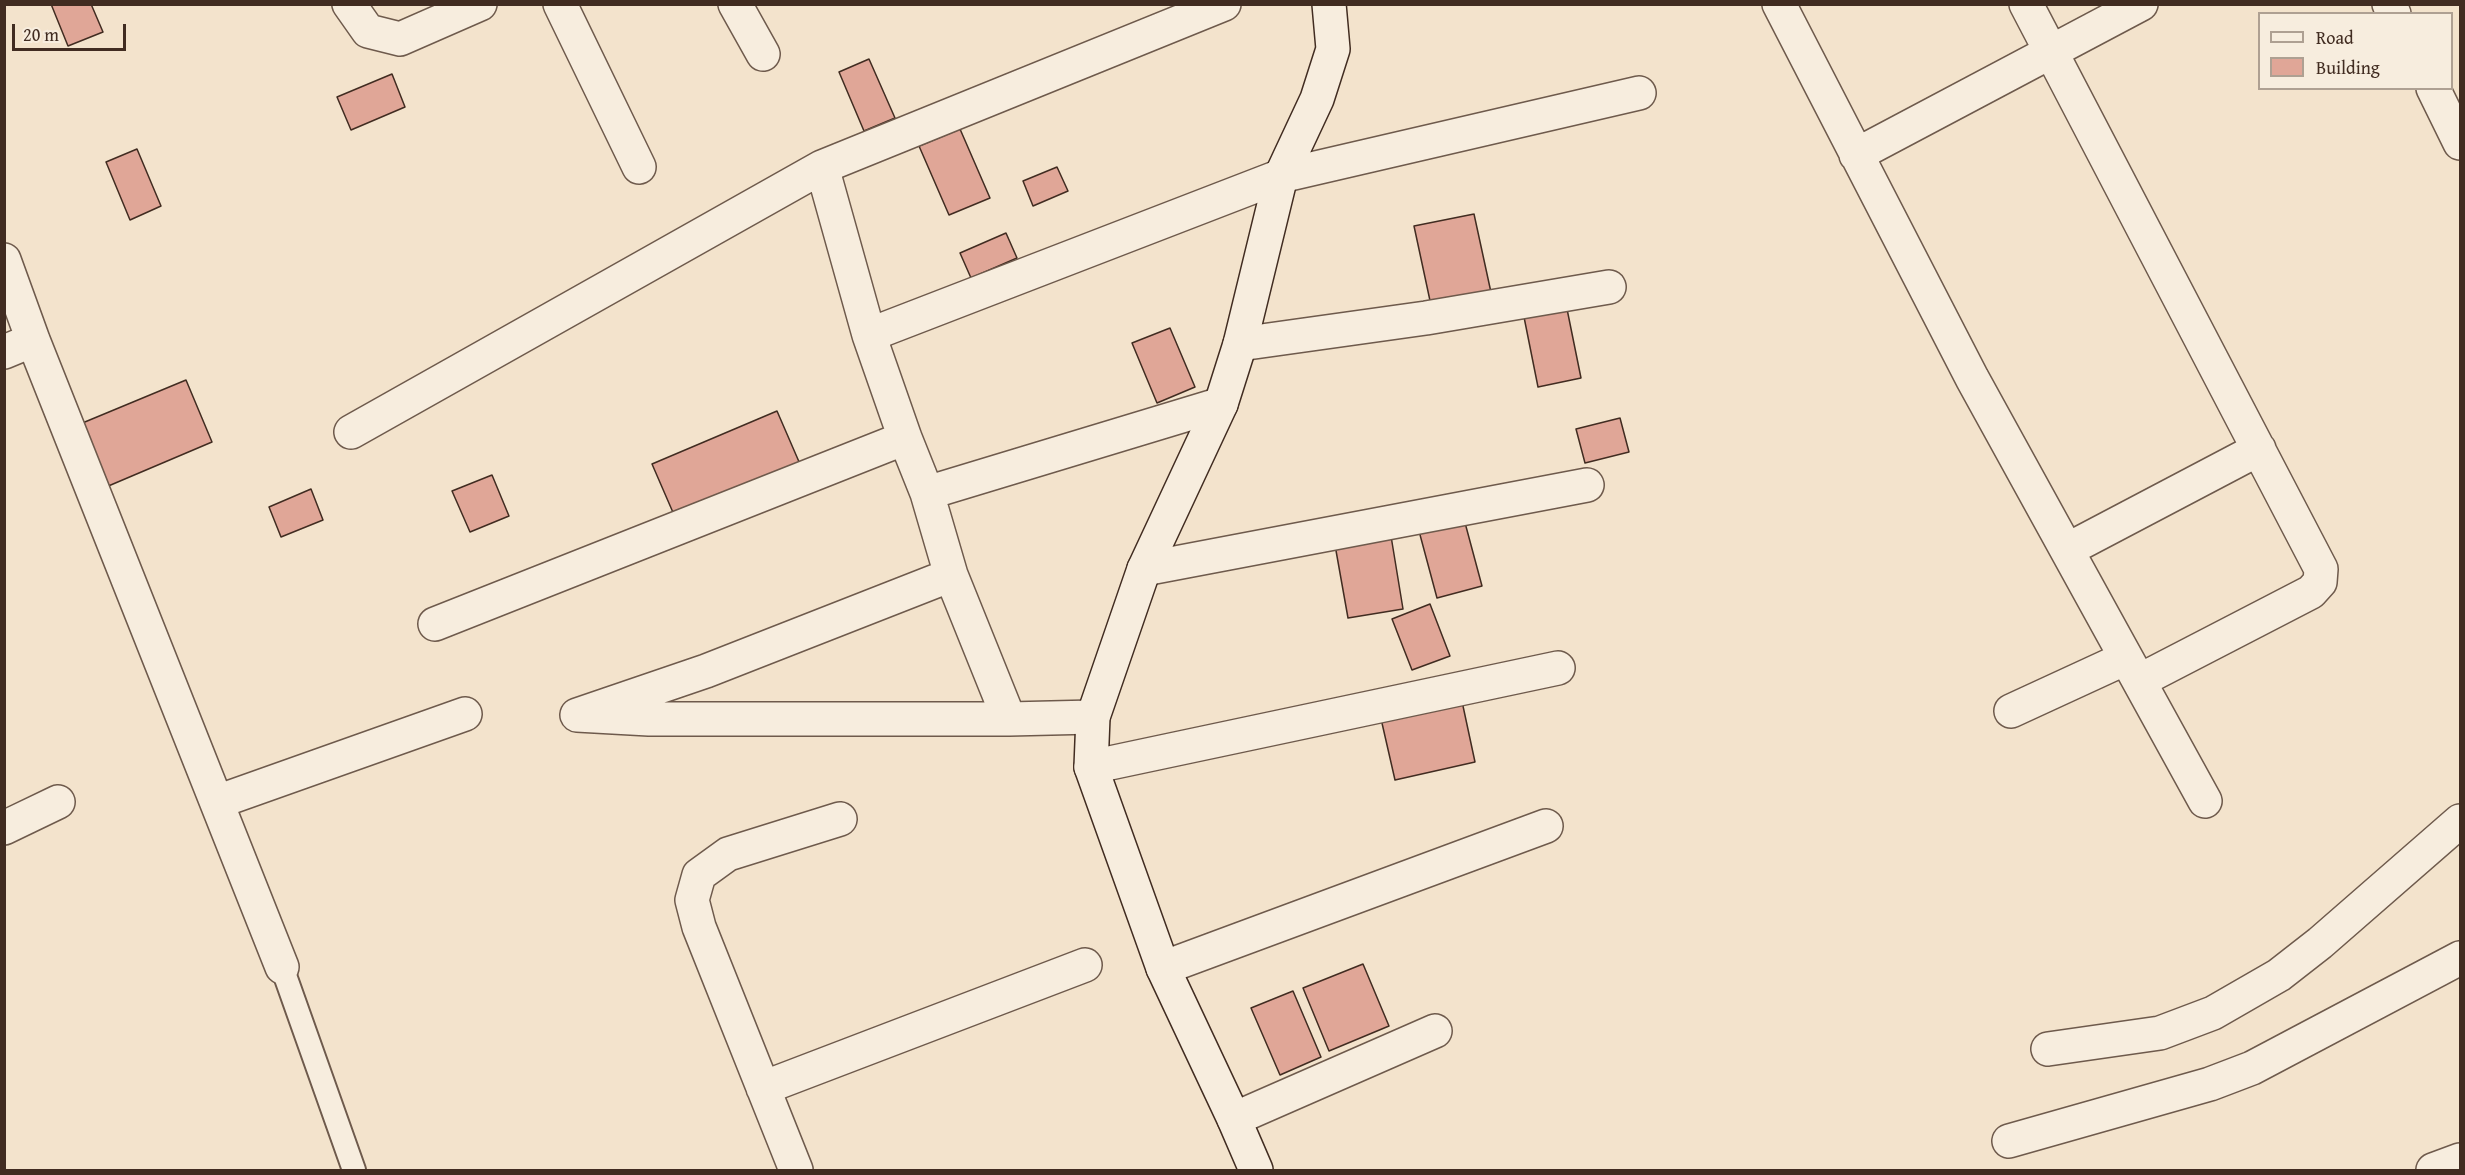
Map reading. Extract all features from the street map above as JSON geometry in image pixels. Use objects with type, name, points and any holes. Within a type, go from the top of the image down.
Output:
[{"type":"street","points":[[349,4],[368,31],[400,39],[480,4]]},
{"type":"street","points":[[560,4],[639,167]]},
{"type":"street","points":[[735,4],[763,54]]},
{"type":"street","points":[[351,432],[822,167],[1224,4]]},
{"type":"street","points":[[1256,1170],[1163,968],[1091,767],[1094,717],[1144,569],[1221,404],[1240,344],[1281,176],[1317,99],[1333,49],[1329,4]]},
{"type":"street","points":[[1779,4],[1972,378],[2205,801]]},
{"type":"street","points":[[2011,711],[2133,669],[2311,592],[2320,582],[2321,569],[2026,4]]},
{"type":"street","points":[[1856,155],[2141,4]]},
{"type":"street","points":[[2434,90],[2460,142]]},
{"type":"street","points":[[869,335],[1281,176],[1639,93]]},
{"type":"street","points":[[822,167],[869,335],[927,493],[951,575],[1009,719]]},
{"type":"street","points":[[4,260],[19,346],[217,802],[282,966]]},
{"type":"street","points":[[1240,344],[1426,318],[1609,287]]},
{"type":"street","points":[[927,493],[1221,404]]},
{"type":"street","points":[[435,624],[905,438]]},
{"type":"street","points":[[2067,550],[2259,449]]},
{"type":"street","points":[[1144,569],[1587,484]]},
{"type":"street","points":[[951,575],[706,671],[578,715],[649,719],[1094,717]]},
{"type":"street","points":[[1091,767],[1558,668]]},
{"type":"street","points":[[217,802],[465,714]]},
{"type":"street","points":[[4,828],[58,802]]},
{"type":"street","points":[[796,1170],[699,927],[692,900],[699,875],[728,854],[840,819]]},
{"type":"street","points":[[2048,1049],[2160,1033],[2213,1013],[2279,975],[2312,950],[2460,821]]},
{"type":"street","points":[[1163,968],[1546,826]]},
{"type":"street","points":[[2009,1141],[2210,1084],[2252,1068],[2460,958]]},
{"type":"street","points":[[763,1088],[1085,965]]},
{"type":"street","points":[[1234,1119],[1435,1030]]},
{"type":"street","points":[[2433,1170],[2460,1160]]},
{"type":"lane","points":[[282,966],[354,1170]]},
{"type":"building","points":[[51,4],[91,4],[103,32],[68,46]]},
{"type":"building","points":[[869,59],[895,118],[864,131],[839,72]]},
{"type":"building","points":[[392,74],[405,107],[351,130],[337,97]]},
{"type":"building","points":[[960,129],[990,198],[949,215],[919,146]]},
{"type":"building","points":[[137,149],[161,206],[130,220],[106,162]]},
{"type":"building","points":[[1057,167],[1068,191],[1033,206],[1023,181]]},
{"type":"building","points":[[1474,214],[1492,297],[1432,310],[1414,226]]},
{"type":"building","points":[[1006,233],[1017,258],[971,278],[960,253]]},
{"type":"building","points":[[1566,304],[1581,378],[1538,387],[1523,312]]},
{"type":"building","points":[[1170,328],[1195,387],[1157,403],[1132,343]]},
{"type":"building","points":[[186,380],[212,442],[106,487],[80,424]]},
{"type":"building","points":[[777,411],[803,471],[678,524],[652,464]]},
{"type":"building","points":[[1620,418],[1629,452],[1585,463],[1576,429]]},
{"type":"building","points":[[492,475],[509,516],[470,532],[452,491]]},
{"type":"building","points":[[311,489],[323,520],[281,537],[269,507]]},
{"type":"building","points":[[1464,519],[1482,586],[1437,598],[1419,531]]},
{"type":"building","points":[[1391,536],[1403,609],[1348,618],[1335,545]]},
{"type":"building","points":[[1430,604],[1450,656],[1412,670],[1392,619]]},
{"type":"building","points":[[1460,692],[1475,762],[1395,780],[1379,710]]},
{"type":"building","points":[[1363,964],[1389,1026],[1329,1051],[1303,988]]},
{"type":"building","points":[[1293,991],[1321,1057],[1280,1075],[1251,1008]]}]
